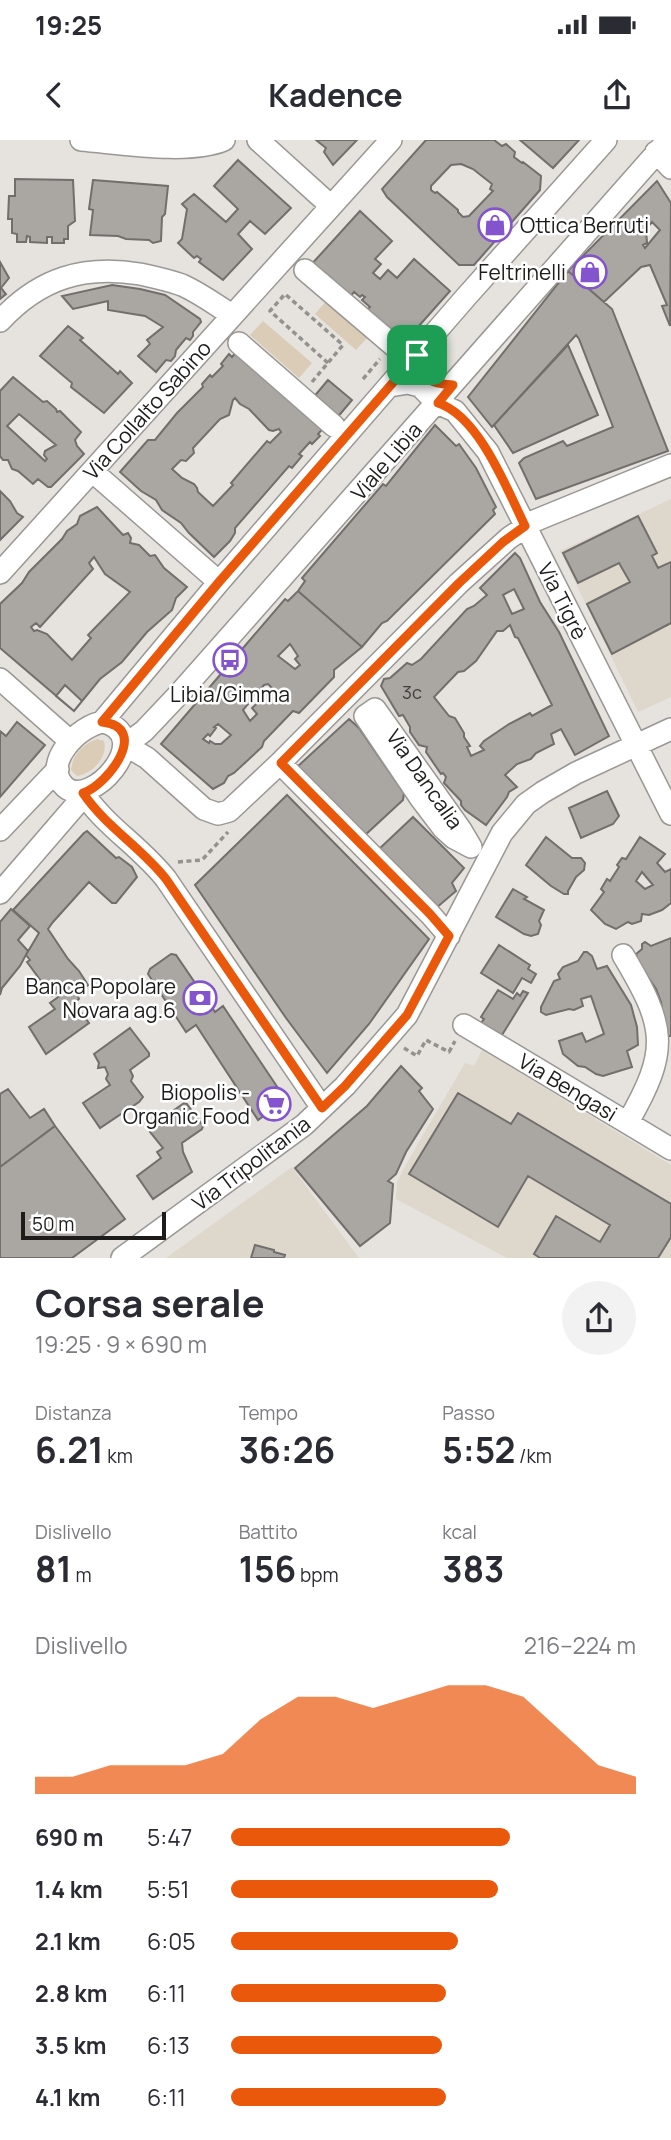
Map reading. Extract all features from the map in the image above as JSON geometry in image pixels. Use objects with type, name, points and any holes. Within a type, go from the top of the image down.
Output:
[{"type":"street","points":[[80,140],[195,147],[213,145],[224,140]]},
{"type":"street","points":[[257,140],[331,206]]},
{"type":"street","name":"Via Collalto Sabino","points":[[0,573],[391,140]]},
{"type":"street","points":[[322,1108],[167,868],[100,816],[83,793],[69,790],[63,785],[58,776],[60,758],[70,741],[86,729],[102,722],[219,582],[390,386],[399,355],[606,140]]},
{"type":"street","name":"Viale Libia","points":[[125,745],[144,731],[179,694],[453,385],[665,153]]},
{"type":"street","points":[[0,321],[22,300],[46,285],[76,274],[98,270],[147,276],[181,285],[232,316]]},
{"type":"street","points":[[305,270],[399,355],[421,371],[426,379],[453,385]]},
{"type":"street","points":[[239,343],[334,426]]},
{"type":"street","name":"Via Tigrè","points":[[390,386],[414,383],[438,403],[455,411],[484,446],[671,814]]},
{"type":"street","points":[[125,745],[148,758],[204,809],[231,818],[281,763],[503,542],[550,513],[671,465]]},
{"type":"street","points":[[92,471],[219,582]]},
{"type":"street","points":[[0,679],[70,741]]},
{"type":"street","name":"Via Dancalia","points":[[351,692],[370,712],[461,830],[471,847],[443,828],[421,799],[370,712]]},
{"type":"street","points":[[0,893],[83,793],[92,789],[107,775],[119,759],[125,745],[124,736],[117,727],[102,722]]},
{"type":"street","name":"Via Tripolitania","points":[[122,1258],[304,1125],[345,1086],[407,1015],[502,833],[526,804],[576,773],[671,729]]},
{"type":"street","points":[[281,763],[449,936]]},
{"type":"street","points":[[0,830],[58,769]]},
{"type":"street","points":[[623,955],[650,1004],[658,1048],[652,1076],[628,1122]]},
{"type":"street","name":"Via Bengasi","points":[[464,1025],[671,1149]]},
{"type":"path","points":[[299,397],[344,345],[285,294],[270,311],[328,363]]},
{"type":"path","points":[[363,379],[399,355]]},
{"type":"path","points":[[167,868],[177,862],[202,860],[231,818]]},
{"type":"path","points":[[388,1037],[417,1056],[426,1040],[449,1052],[464,1025]]},
{"type":"shaded area","points":[[327,300],[368,337],[356,350],[315,314]]},
{"type":"shaded area","points":[[263,321],[312,363],[299,378],[250,335]]},
{"type":"shaded area","points":[[671,499],[671,697],[638,712],[560,551]]},
{"type":"shaded area","points":[[97,739],[104,741],[101,759],[94,768],[77,776],[71,770],[76,755],[83,747]]},
{"type":"shaded area","points":[[482,1050],[671,1165],[671,1258],[507,1258],[396,1199],[397,1182],[405,1166],[465,1063],[474,1066]]},
{"type":"shaded area","points":[[292,1167],[359,1258],[166,1258]]},
{"type":"building","points":[[316,140],[357,140],[333,165],[324,152],[326,148]]},
{"type":"building","points":[[426,140],[494,140],[502,146],[506,144],[515,152],[514,157],[541,176],[540,190],[474,265],[459,265],[387,197],[382,189]],"holes":[[[461,164],[473,169],[492,184],[490,189],[493,191],[469,216],[463,217],[437,192],[431,190],[431,186],[451,165]]]},
{"type":"building","points":[[520,140],[579,140],[553,168]]},
{"type":"building","points":[[238,160],[291,208],[265,234],[250,221],[238,234],[252,249],[223,280],[199,262],[201,259],[197,256],[194,258],[178,243],[182,239],[187,209],[182,204],[194,194],[226,222],[238,209],[214,186]]},
{"type":"building","points":[[15,179],[73,180],[75,221],[68,226],[68,239],[64,239],[64,243],[52,243],[52,237],[47,237],[47,243],[30,242],[30,237],[27,236],[26,242],[17,242],[17,234],[12,233],[12,219],[8,219],[9,196],[15,196]]},
{"type":"building","points":[[93,180],[168,186],[161,241],[153,243],[149,240],[118,236],[90,235],[93,210],[89,209]]},
{"type":"building","points":[[657,181],[671,203],[670,326],[662,306],[667,305],[650,265],[641,267],[604,302],[568,271]],"holes":[[[652,222],[660,230],[645,248],[643,245],[647,243],[646,229]]]},
{"type":"building","points":[[360,211],[392,241],[375,259],[381,264],[373,273],[380,279],[388,270],[397,278],[414,259],[450,291],[401,346],[364,313],[370,307],[362,300],[365,297],[354,292],[347,301],[309,267]]},
{"type":"building","points":[[0,262],[9,278],[1,288],[6,294],[0,299]]},
{"type":"building","points":[[568,271],[612,309],[668,451],[536,499],[519,463],[524,458],[563,441],[567,446],[613,427],[579,339],[576,335],[492,427],[468,397]]},
{"type":"building","points":[[112,285],[165,295],[200,319],[201,322],[190,340],[186,338],[171,361],[166,360],[156,372],[138,356],[150,344],[147,340],[163,327],[145,316],[108,310],[108,301],[73,309],[62,296]]},
{"type":"building","points":[[68,326],[118,374],[120,371],[132,383],[104,413],[71,387],[72,383],[40,356]]},
{"type":"building","points":[[568,345],[598,415],[513,453],[494,425]]},
{"type":"building","points":[[239,349],[326,425],[318,434],[320,436],[299,454],[302,456],[292,468],[289,466],[235,528],[230,541],[214,557],[181,523],[162,510],[156,500],[141,491],[120,472],[148,440],[155,440],[203,387],[202,384],[210,375],[212,377],[223,366],[221,364],[229,354],[232,357]],"holes":[[[235,398],[249,409],[269,430],[279,429],[281,432],[270,443],[267,441],[213,506],[198,492],[194,484],[172,469],[181,460],[186,461],[194,453],[193,448],[220,419],[229,415]]]},
{"type":"building","points":[[13,377],[43,402],[47,401],[57,412],[60,411],[81,432],[75,440],[84,454],[51,487],[38,479],[33,484],[12,469],[8,460],[3,460],[0,456],[0,391]],"holes":[[[19,414],[56,445],[45,451],[45,461],[7,426]]]},
{"type":"building","points":[[328,380],[352,400],[336,419],[312,399]]},
{"type":"building","points":[[435,425],[456,446],[459,444],[476,468],[496,507],[493,510],[495,514],[382,623],[362,647],[298,591],[305,581],[302,578],[383,484],[386,486]]},
{"type":"building","points":[[0,491],[23,517],[0,540]]},
{"type":"building","points":[[97,507],[123,535],[128,533],[130,543],[139,545],[150,556],[155,555],[164,568],[187,587],[176,598],[172,610],[147,632],[122,662],[100,679],[74,711],[0,648],[0,604],[67,531],[77,524],[80,516]],"holes":[[[94,557],[105,574],[130,592],[88,635],[91,638],[72,660],[47,634],[34,631],[31,627],[36,623],[40,627],[93,569],[89,563]]]},
{"type":"building","points":[[638,516],[657,553],[652,556],[658,568],[671,562],[671,623],[612,654],[587,604],[630,582],[619,563],[578,583],[563,553]]},
{"type":"building","points":[[515,553],[520,558],[609,736],[575,755],[561,729],[551,734],[554,744],[536,753],[531,759],[517,764],[505,775],[517,787],[509,792],[486,825],[465,810],[461,801],[444,783],[446,777],[426,752],[427,747],[419,745],[403,715],[399,716],[381,686],[384,679],[390,678],[407,663],[412,665],[421,659],[467,609],[487,595],[480,588]],"holes":[[[514,589],[524,609],[512,614],[503,595]],[[510,625],[552,705],[509,724],[484,741],[480,746],[484,750],[471,756],[467,747],[470,746],[455,718],[449,716],[434,697],[458,672],[464,671],[476,661],[497,631],[503,631]]]},
{"type":"building","points":[[298,591],[362,647],[334,670],[334,677],[299,713],[293,711],[264,741],[262,747],[228,776],[224,783],[213,789],[161,744],[285,599],[288,601]],"holes":[[[290,644],[300,665],[295,669],[278,656]],[[268,684],[273,689],[252,708],[257,714],[250,721],[243,710],[264,685]],[[218,724],[231,735],[221,744],[209,743],[203,739],[208,734],[210,736],[216,728],[214,727]]]},
{"type":"building","points":[[65,685],[82,701],[74,711],[56,696]]},
{"type":"building","points":[[349,719],[359,728],[404,793],[403,800],[364,836],[296,768]]},
{"type":"building","points":[[17,722],[45,745],[0,797],[0,731],[6,736]]},
{"type":"building","points":[[607,791],[619,816],[613,824],[581,838],[569,808]]},
{"type":"building","points":[[287,795],[429,939],[369,1024],[327,1073],[195,885]]},
{"type":"building","points":[[413,817],[464,868],[452,883],[456,891],[435,909],[378,850]]},
{"type":"building","points":[[87,831],[116,858],[119,857],[132,867],[137,877],[116,903],[112,903],[89,882],[48,929],[88,985],[77,994],[79,999],[74,1003],[89,1023],[46,1054],[29,1027],[55,1009],[50,1003],[61,995],[60,991],[52,996],[27,962],[30,960],[26,955],[39,933],[13,910]]},
{"type":"building","points":[[546,837],[572,858],[581,858],[585,863],[584,870],[576,877],[568,894],[551,886],[526,865]]},
{"type":"building","points":[[640,837],[665,854],[657,863],[665,872],[671,869],[671,903],[649,915],[642,914],[641,921],[632,924],[628,922],[616,929],[605,924],[591,910],[604,892],[601,889],[607,879],[610,881],[622,858],[626,859]],"holes":[[[642,872],[653,885],[645,889],[636,881]]]},
{"type":"building","points":[[513,889],[527,897],[524,899],[544,910],[539,921],[541,925],[538,934],[524,934],[496,917]]},
{"type":"building","points":[[11,909],[30,926],[18,940],[28,951],[0,995],[0,922]]},
{"type":"building","points":[[671,938],[669,1036],[665,1032],[661,1002],[656,989],[638,962],[636,954],[645,942],[651,946]]},
{"type":"building","points":[[499,945],[530,965],[528,969],[536,974],[531,983],[522,978],[513,993],[481,973]]},
{"type":"building","points":[[584,952],[592,956],[597,969],[607,966],[631,1005],[637,1027],[638,1045],[627,1051],[632,1067],[603,1076],[578,1066],[563,1054],[559,1041],[582,1033],[586,1042],[604,1034],[591,996],[581,999],[583,1006],[574,1010],[546,1015],[541,1012],[554,981],[560,979],[558,974],[563,967],[578,961]]},
{"type":"building","points":[[171,954],[176,955],[215,1012],[223,1006],[286,1100],[258,1120],[196,1025],[186,1032],[148,974],[150,969]]},
{"type":"building","points":[[498,990],[513,999],[517,993],[520,996],[523,991],[528,993],[502,1035],[481,1023],[484,1019],[481,1017]]},
{"type":"building","points":[[130,1028],[149,1053],[149,1056],[130,1070],[133,1076],[131,1081],[143,1097],[100,1128],[83,1103],[110,1085],[106,1079],[108,1074],[105,1067],[98,1068],[99,1063],[94,1054]]},
{"type":"building","points":[[401,1066],[422,1088],[419,1091],[433,1109],[406,1152],[396,1174],[388,1181],[393,1184],[390,1223],[360,1246],[295,1168],[367,1106]]},
{"type":"building","points":[[8,1089],[30,1118],[44,1109],[55,1126],[0,1167],[0,1094]]},
{"type":"building","points":[[458,1093],[511,1124],[518,1113],[671,1204],[671,1237],[658,1258],[540,1258],[534,1254],[556,1216],[600,1242],[610,1225],[528,1176],[498,1227],[409,1174]]},
{"type":"building","points":[[184,1103],[203,1126],[182,1143],[192,1172],[153,1199],[137,1176],[161,1158],[157,1152],[163,1148],[150,1132],[150,1127]]},
{"type":"building","points":[[55,1126],[125,1219],[72,1258],[0,1258],[0,1167]]},
{"type":"building","points":[[255,1245],[274,1250],[285,1255],[284,1258],[251,1258]]},
{"type":"place","name":"Ottica Berruti","points":[[495,225]]},
{"type":"place","name":"Feltrinelli","points":[[590,272]]},
{"type":"place","name":"Libia/Gimma","points":[[230,660]]},
{"type":"place","name":"Banca Popolare Novara ag.6","points":[[200,998]]},
{"type":"place","name":"Biopolis - Organic Food","points":[[274,1104]]},
{"type":"route","points":[[417,355],[426,379],[453,385],[438,403],[455,411],[479,439],[525,526],[503,542],[459,583],[281,763],[449,936],[407,1015],[345,1086],[322,1108],[161,872],[100,816],[83,793],[92,789],[107,775],[125,745],[124,736],[117,727],[102,722],[219,582],[417,355]]}]
